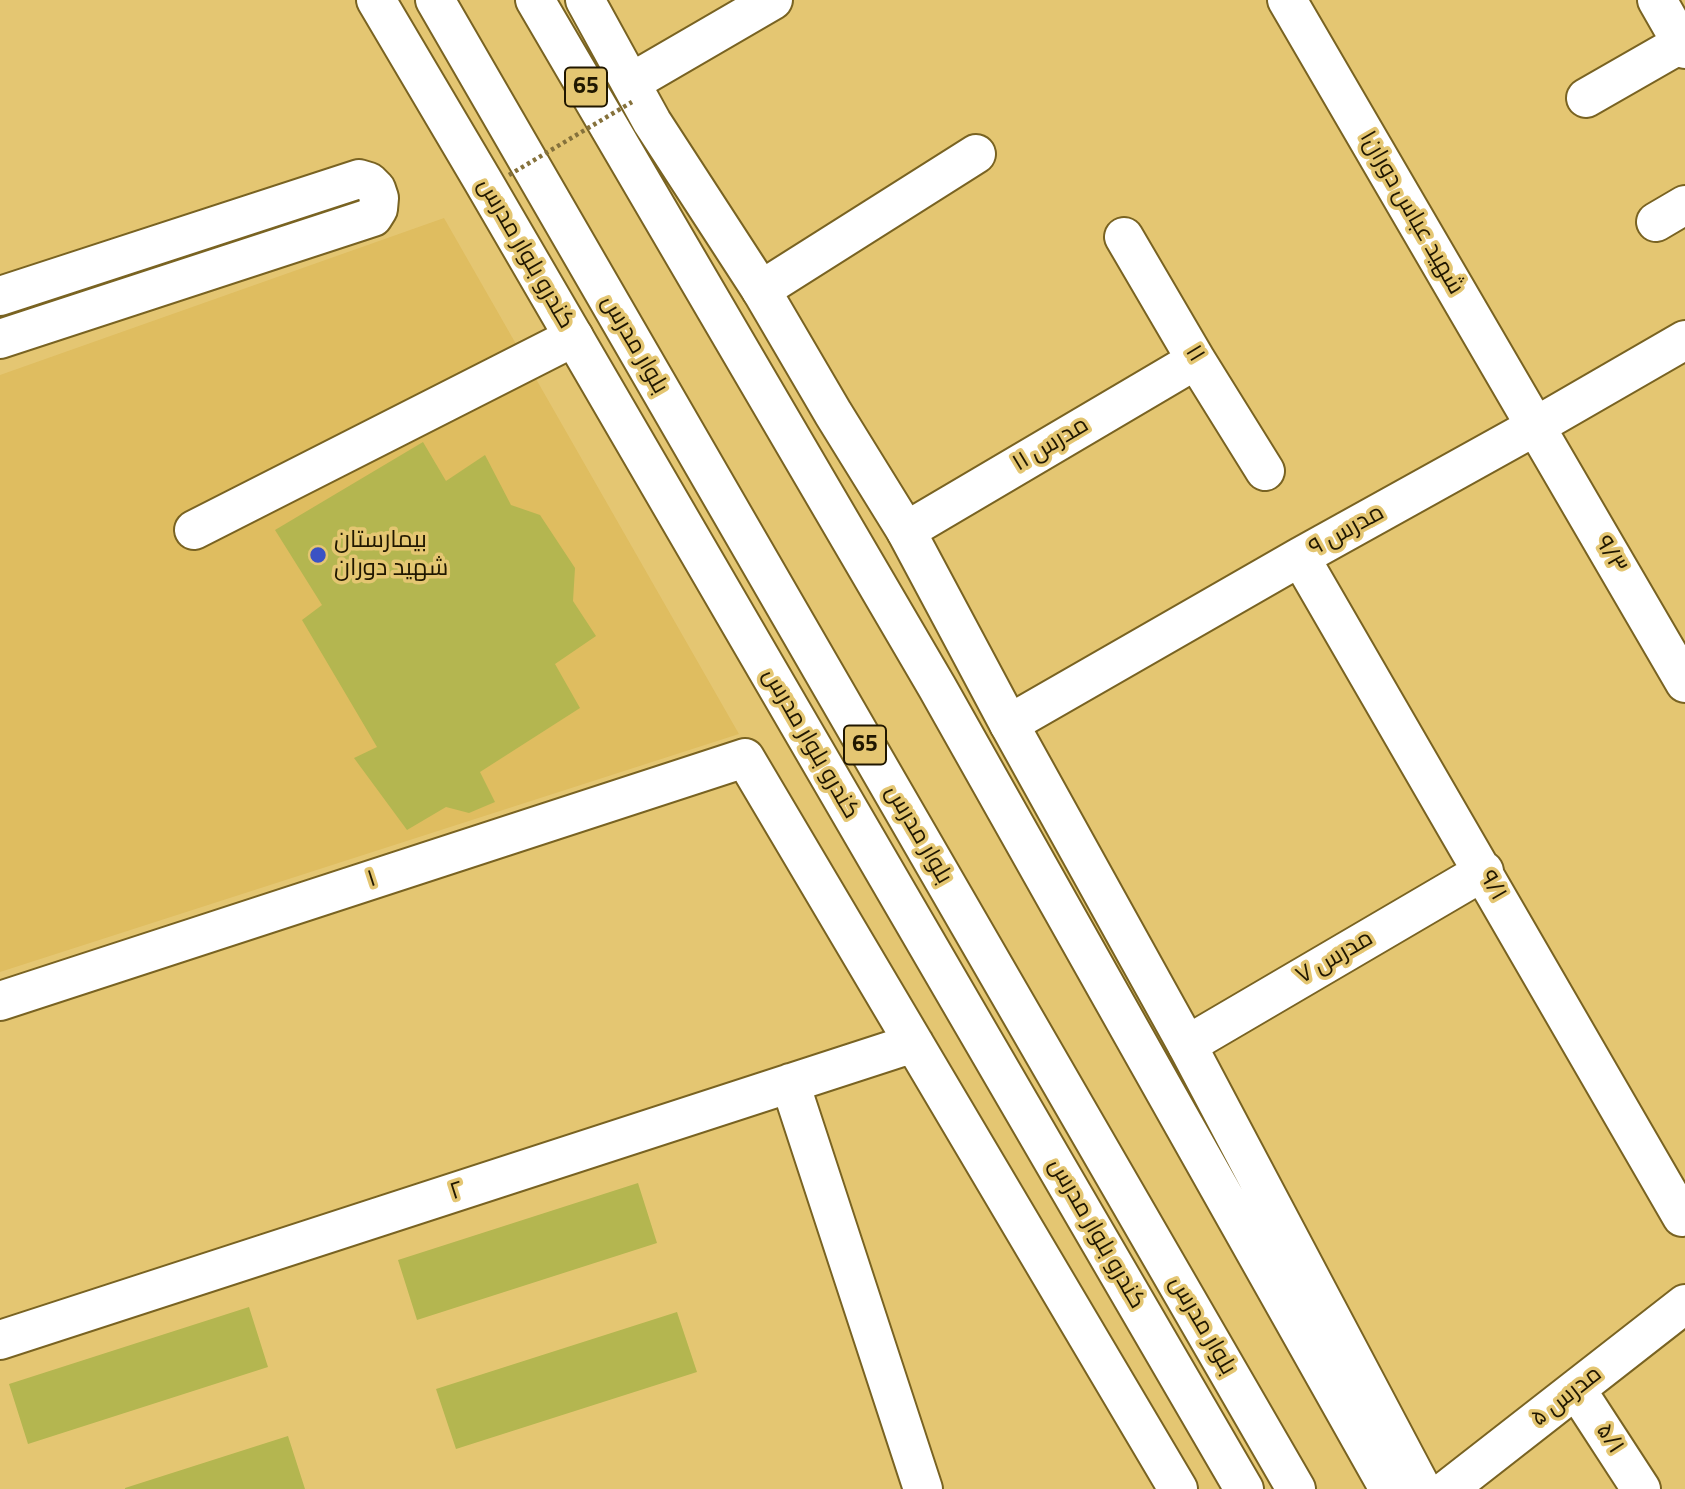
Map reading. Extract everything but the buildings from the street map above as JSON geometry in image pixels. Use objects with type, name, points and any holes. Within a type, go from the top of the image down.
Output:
[{"type":"street","name":"کندرو بلوار مدرس","points":[[376,0],[1244,1489]]},
{"type":"street","name":"بلوار مدرس","points":[[435,0],[1296,1489]]},
{"type":"street","name":"65","points":[[535,0],[937,687],[1389,1489]]},
{"type":"street","points":[[585,0],[632,92],[761,290],[906,531],[1009,724],[1187,1045],[1422,1489]]},
{"type":"street","points":[[632,92],[773,0]]},
{"type":"street","name":"شهید عباس دوران۱","points":[[1287,0],[1536,426]]},
{"type":"street","points":[[1586,98],[1683,46],[1657,0]]},
{"type":"street","points":[[761,290],[976,154]]},
{"type":"street","points":[[0,296],[359,178],[376,189],[379,198],[378,209],[373,217],[0,340]]},
{"type":"street","points":[[525,254],[565,226]]},
{"type":"street","name":"۱۱","points":[[1124,237],[1265,471]]},
{"type":"street","points":[[194,530],[574,337]]},
{"type":"street","name":"مدرس ۹","points":[[1009,724],[1685,340]]},
{"type":"street","name":"مدرس ۱۱","points":[[906,531],[1196,360]]},
{"type":"street","points":[[833,412],[937,687]]},
{"type":"street","name":"۹/۳","points":[[1536,426],[1685,683]]},
{"type":"street","name":"۹/۱","points":[[1300,557],[1684,1216]]},
{"type":"street","name":"۱","points":[[0,1001],[745,758],[914,1043]]},
{"type":"street","name":"مدرس ۷","points":[[1187,1045],[1484,871]]},
{"type":"street","points":[[914,1043],[1178,1489]]},
{"type":"street","name":"۲","points":[[0,1340],[914,1043]]},
{"type":"street","points":[[790,1083],[923,1489]]},
{"type":"street","name":"مدرس ۵","points":[[1448,1489],[1685,1304]]},
{"type":"street","name":"۵/۱","points":[[1576,1389],[1641,1489]]},
{"type":"path","points":[[509,175],[632,92]]},
{"type":"shaded area","name":"بیمارستان شهید دوران","points":[[444,218],[739,734],[0,972],[0,375]]},
{"type":"place","name":"بیمارستان شهید دوران","points":[[318,555]]}]
